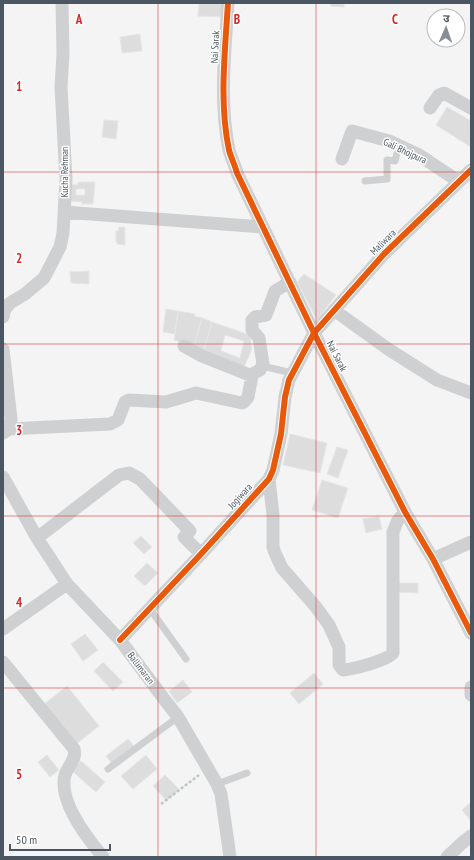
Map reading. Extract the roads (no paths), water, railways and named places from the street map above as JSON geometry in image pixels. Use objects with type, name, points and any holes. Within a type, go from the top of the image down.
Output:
[{"type":"street","name":"Kucha Rehman","points":[[3,317],[10,303],[36,286],[47,274],[60,247],[63,233],[66,179],[61,87],[63,54],[62,3]]},
{"type":"street","name":"Nai Sarak","points":[[228,3],[223,80],[225,119],[230,150],[237,173],[314,333],[405,512],[432,559],[471,634]]},
{"type":"street","points":[[430,108],[439,95],[444,93],[471,108]]},
{"type":"street","name":"Gali Bhojpura","points":[[342,159],[352,132],[389,141],[419,155],[458,181]]},
{"type":"street","name":"Maliwara","points":[[314,333],[384,254],[471,170]]},
{"type":"street","points":[[64,212],[263,227]]},
{"type":"street","points":[[3,349],[11,419],[6,431],[110,424],[118,420],[125,402],[129,400],[166,402],[196,393],[242,403],[248,397],[252,376],[260,370],[263,361],[259,338],[251,328],[253,318],[255,316],[266,315],[275,291],[290,282]]},
{"type":"street","points":[[334,310],[388,349],[437,380],[471,393]]},
{"type":"street","name":"Jogiwara","points":[[120,640],[269,479],[273,470],[281,434],[285,397],[292,373],[314,333]]},
{"type":"street","points":[[184,346],[202,356],[252,376]]},
{"type":"street","points":[[38,538],[119,475],[128,474],[140,479],[190,530],[184,537],[201,554]]},
{"type":"street","name":"Ballimaran","points":[[3,477],[38,538],[67,584],[120,640],[178,717],[217,784],[221,794],[230,857]]},
{"type":"street","points":[[269,479],[273,515],[273,547],[275,553],[282,568],[316,607],[329,625],[339,647],[339,665],[343,670],[389,657],[393,653],[393,532],[398,520],[405,512]]},
{"type":"street","points":[[432,559],[471,542]]},
{"type":"street","points":[[3,629],[67,584]]},
{"type":"street","points":[[3,662],[74,749],[74,757],[65,776],[64,785],[68,803],[86,836],[103,857]]},
{"type":"street","points":[[471,687],[471,695]]},
{"type":"street","points":[[447,857],[462,842],[471,836]]},
{"type":"lane","points":[[365,181],[387,179],[387,160],[395,161],[399,146]]},
{"type":"lane","points":[[262,366],[292,373]]},
{"type":"lane","points":[[150,609],[186,659]]},
{"type":"lane","points":[[108,769],[178,717]]},
{"type":"lane","points":[[217,784],[247,773]]}]
